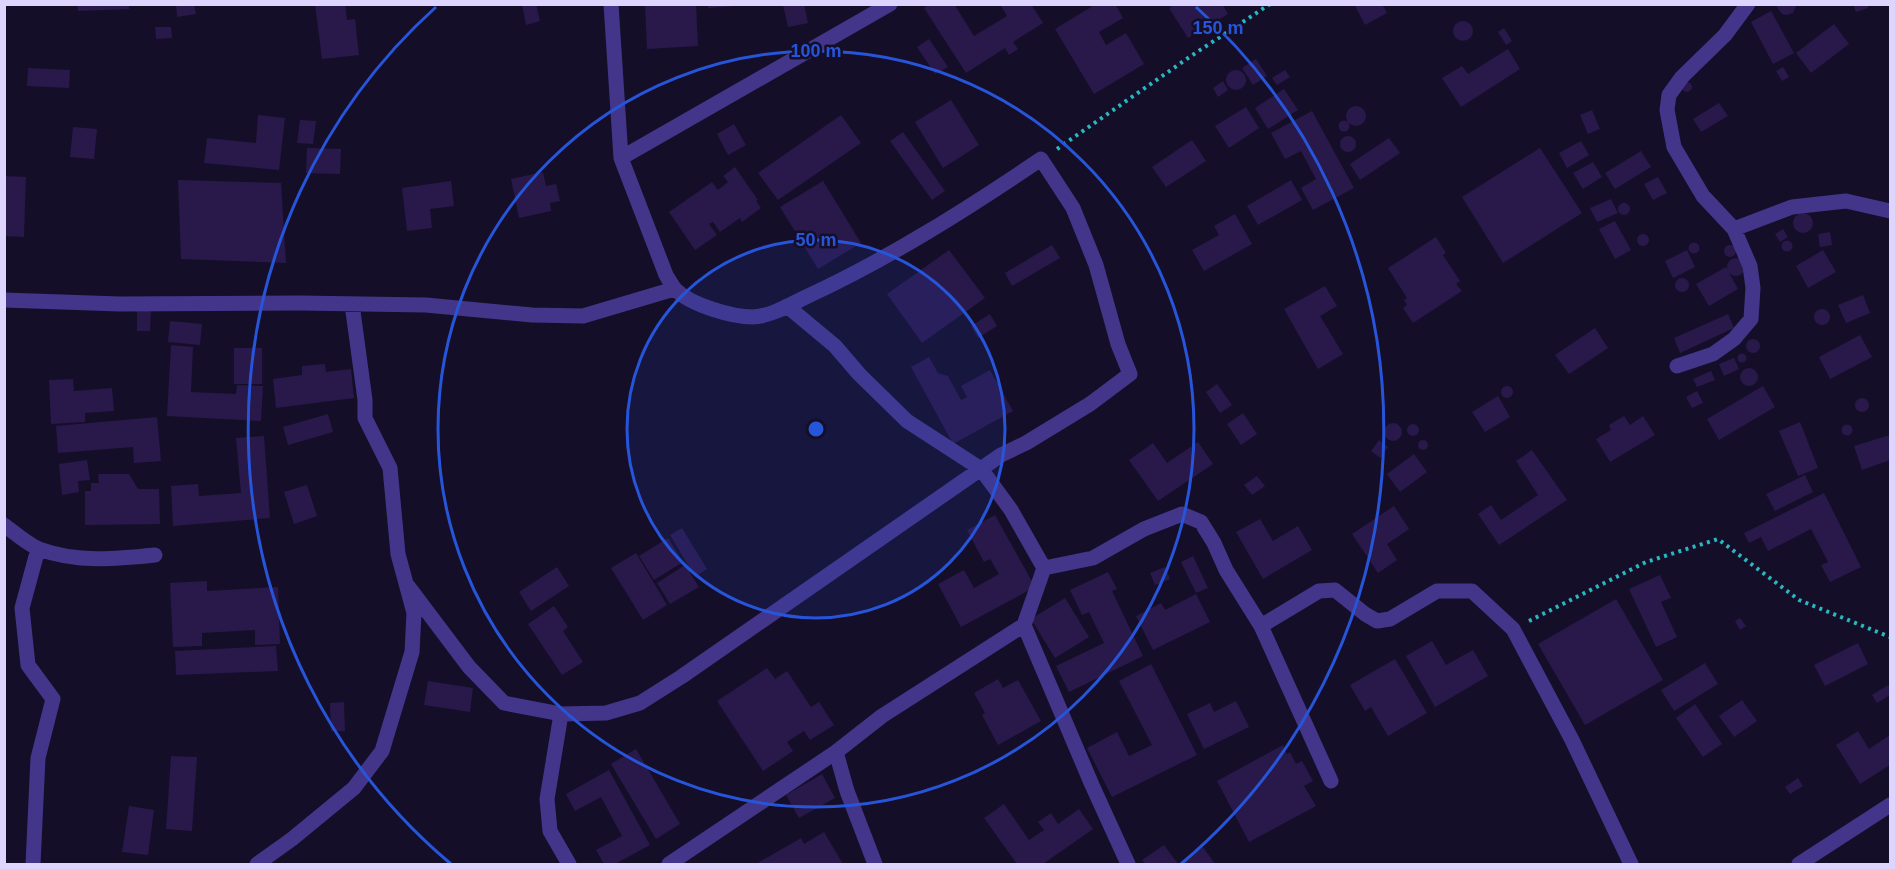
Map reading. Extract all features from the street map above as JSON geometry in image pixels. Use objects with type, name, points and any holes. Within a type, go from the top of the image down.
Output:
[{"type":"street","points":[[408,586],[469,667],[504,703],[561,714],[606,713],[640,703],[681,677],[1001,455],[1026,443],[1090,404],[1130,374],[1118,344],[1096,265],[1073,208],[1041,159],[899,248],[840,281],[787,306],[754,317],[698,304],[685,298],[674,289],[666,275],[621,158],[611,4]]},
{"type":"street","points":[[621,158],[890,4]]},
{"type":"street","points":[[1677,366],[1713,354],[1734,339],[1751,319],[1753,288],[1750,266],[1734,229],[1703,195],[1674,147],[1667,110],[1669,95],[1682,77],[1725,35],[1748,4]]},
{"type":"street","points":[[1734,229],[1792,207],[1846,201],[1890,211]]},
{"type":"street","points":[[4,300],[120,304],[426,305],[532,315],[583,316],[674,289]]},
{"type":"street","points":[[257,864],[292,839],[354,788],[382,751],[412,652],[414,613],[398,554],[390,468],[365,418],[366,400],[352,304]]},
{"type":"street","points":[[669,864],[836,752],[882,716],[1024,625],[1044,568],[1011,510],[981,469],[907,421],[860,374],[836,346],[787,306]]},
{"type":"street","points":[[1044,568],[1093,558],[1144,529],[1182,514],[1201,522],[1214,543],[1226,570],[1261,626],[1331,781]]},
{"type":"street","points":[[4,525],[38,549],[110,560],[155,555]]},
{"type":"street","points":[[33,864],[38,758],[52,699],[28,665],[22,608],[38,549]]},
{"type":"street","points":[[1261,626],[1319,591],[1335,590],[1377,621],[1390,619],[1437,591],[1472,591],[1513,629],[1572,740],[1630,864]]},
{"type":"street","points":[[1024,625],[1128,864]]},
{"type":"street","points":[[561,714],[547,799],[550,831],[569,864]]},
{"type":"street","points":[[836,752],[847,791],[874,864]]},
{"type":"street","points":[[1799,864],[1890,805]]},
{"type":"path","points":[[1041,159],[1270,4]]},
{"type":"path","points":[[1513,629],[1646,562],[1718,539],[1799,600],[1890,638]]},
{"type":"building","points":[[77,4],[129,4],[129,9],[78,11]]},
{"type":"building","points":[[176,4],[194,4],[196,14],[177,17]]},
{"type":"building","points":[[315,4],[345,4],[347,20],[355,19],[359,55],[322,59]]},
{"type":"building","points":[[522,4],[536,4],[540,21],[526,25]]},
{"type":"building","points":[[645,4],[696,4],[698,46],[647,49]]},
{"type":"building","points":[[708,4],[736,4],[736,6],[708,8]]},
{"type":"building","points":[[804,4],[808,23],[788,27],[783,5]]},
{"type":"building","points":[[930,4],[954,4],[974,36],[1007,16],[1000,4],[1031,4],[1043,23],[1013,42],[1018,49],[1009,55],[1005,48],[966,73],[924,8]]},
{"type":"building","points":[[1096,4],[1115,4],[1123,18],[1099,32],[1106,45],[1126,33],[1144,64],[1094,94],[1055,29]]},
{"type":"building","points":[[1174,4],[1222,4],[1228,14],[1188,38],[1169,8]]},
{"type":"building","points":[[1354,4],[1382,4],[1387,13],[1365,25]]},
{"type":"building","points":[[1775,4],[1797,4],[1793,13],[1787,15],[1782,14]]},
{"type":"building","points":[[1853,4],[1867,4],[1868,8],[1856,12]]},
{"type":"building","points":[[1771,11],[1794,53],[1773,64],[1751,22]]},
{"type":"building","points":[[1463,21],[1470,24],[1473,31],[1470,38],[1463,41],[1456,38],[1453,31],[1456,24]]},
{"type":"building","points":[[1834,24],[1849,44],[1811,73],[1796,53]]},
{"type":"building","points":[[155,27],[171,27],[172,38],[156,39]]},
{"type":"building","points":[[1504,28],[1512,41],[1506,45],[1498,32]]},
{"type":"building","points":[[929,39],[948,67],[935,74],[917,47]]},
{"type":"building","points":[[1508,49],[1520,69],[1461,107],[1442,78],[1462,66],[1468,74]]},
{"type":"building","points":[[1256,59],[1267,76],[1253,85],[1242,68]]},
{"type":"building","points":[[1783,67],[1789,77],[1782,81],[1776,71]]},
{"type":"building","points":[[28,68],[70,70],[69,88],[27,86]]},
{"type":"building","points":[[1236,70],[1243,73],[1246,80],[1243,87],[1236,90],[1229,87],[1226,80],[1229,73]]},
{"type":"building","points":[[1285,70],[1290,77],[1277,85],[1272,78]]},
{"type":"building","points":[[1223,81],[1228,90],[1218,97],[1213,88]]},
{"type":"building","points":[[1687,82],[1691,83],[1691,91],[1687,92],[1683,91],[1682,87],[1683,83]]},
{"type":"building","points":[[1284,89],[1298,110],[1268,129],[1255,108]]},
{"type":"building","points":[[951,100],[979,145],[943,168],[915,122]]},
{"type":"building","points":[[1719,103],[1728,116],[1701,132],[1693,119]]},
{"type":"building","points":[[1356,106],[1363,109],[1366,116],[1363,123],[1356,126],[1349,123],[1346,116],[1349,109]]},
{"type":"building","points":[[1246,107],[1259,128],[1229,148],[1215,126]]},
{"type":"building","points":[[1592,110],[1600,129],[1588,134],[1580,115]]},
{"type":"building","points":[[1312,111],[1354,188],[1313,210],[1301,188],[1316,179],[1301,151],[1285,159],[1271,133]]},
{"type":"building","points":[[258,115],[285,118],[279,170],[204,163],[207,138],[256,143]]},
{"type":"building","points":[[841,115],[861,143],[778,200],[758,173]]},
{"type":"building","points":[[300,120],[316,121],[313,144],[297,143]]},
{"type":"building","points":[[1344,121],[1348,122],[1348,130],[1344,131],[1340,130],[1339,126],[1340,122]]},
{"type":"building","points":[[734,124],[746,145],[728,155],[717,134]]},
{"type":"building","points":[[73,127],[97,129],[94,159],[70,157]]},
{"type":"building","points":[[903,132],[945,191],[932,200],[890,141]]},
{"type":"building","points":[[1348,136],[1356,144],[1348,152],[1340,144]]},
{"type":"building","points":[[1389,138],[1400,153],[1360,180],[1350,164]]},
{"type":"building","points":[[1192,140],[1206,161],[1166,187],[1152,167]]},
{"type":"building","points":[[1581,141],[1589,155],[1567,168],[1559,153]]},
{"type":"building","points":[[307,148],[341,149],[340,174],[306,173]]},
{"type":"building","points":[[1540,148],[1582,213],[1503,263],[1462,197]]},
{"type":"building","points":[[1641,151],[1651,167],[1615,189],[1605,173]]},
{"type":"building","points":[[1593,162],[1602,177],[1583,189],[1573,173]]},
{"type":"building","points":[[735,167],[761,208],[742,222],[740,218],[720,232],[713,222],[709,224],[717,235],[695,250],[669,212],[712,182],[718,190],[728,182],[723,176]]},
{"type":"building","points":[[543,172],[546,186],[556,184],[560,201],[550,203],[551,211],[519,218],[511,179]]},
{"type":"building","points":[[4,176],[26,177],[24,237],[4,236]]},
{"type":"building","points":[[1658,177],[1667,193],[1653,200],[1644,184]]},
{"type":"building","points":[[178,180],[281,183],[286,263],[181,259]]},
{"type":"building","points":[[1291,180],[1302,200],[1258,225],[1247,206]]},
{"type":"building","points":[[451,181],[454,206],[430,209],[432,228],[407,231],[402,188]]},
{"type":"building","points":[[823,181],[861,243],[818,269],[780,207]]},
{"type":"building","points":[[1611,199],[1618,213],[1597,222],[1590,208]]},
{"type":"building","points":[[1626,203],[1630,209],[1626,215],[1622,215],[1618,207]]},
{"type":"building","points":[[1803,213],[1810,216],[1813,223],[1810,230],[1803,233],[1796,230],[1793,223],[1796,216]]},
{"type":"building","points":[[1235,214],[1252,244],[1204,271],[1192,250],[1219,235],[1214,226]]},
{"type":"building","points":[[1615,221],[1631,250],[1615,259],[1599,229]]},
{"type":"building","points":[[1783,229],[1788,237],[1780,242],[1775,234]]},
{"type":"building","points":[[1830,232],[1832,245],[1820,247],[1818,234]]},
{"type":"building","points":[[1645,234],[1648,235],[1648,245],[1641,246],[1638,245],[1637,238],[1638,235]]},
{"type":"building","points":[[1436,237],[1446,253],[1443,255],[1460,281],[1456,284],[1462,291],[1413,323],[1403,308],[1407,305],[1404,300],[1407,298],[1388,268]]},
{"type":"building","points":[[1787,241],[1791,242],[1791,250],[1787,251],[1783,250],[1782,246],[1783,242]]},
{"type":"building","points":[[1694,242],[1700,248],[1694,254],[1688,248]]},
{"type":"building","points":[[1052,245],[1060,258],[1012,286],[1005,273]]},
{"type":"building","points":[[1732,245],[1736,251],[1732,257],[1728,257],[1724,249]]},
{"type":"building","points":[[949,250],[985,298],[922,343],[887,294]]},
{"type":"building","points":[[1687,250],[1695,267],[1673,278],[1665,261]]},
{"type":"building","points":[[1823,250],[1836,272],[1808,288],[1796,266]]},
{"type":"building","points":[[1736,258],[1742,261],[1745,267],[1742,273],[1736,276],[1730,273],[1727,267],[1730,261]]},
{"type":"building","points":[[1726,267],[1738,289],[1709,306],[1696,284]]},
{"type":"building","points":[[1679,278],[1685,278],[1689,285],[1685,292],[1679,292],[1675,288],[1675,282]]},
{"type":"building","points":[[1325,286],[1337,306],[1320,316],[1343,354],[1318,369],[1284,309]]},
{"type":"building","points":[[1863,295],[1870,313],[1846,323],[1838,305]]},
{"type":"building","points":[[1819,309],[1825,309],[1830,317],[1828,323],[1819,325],[1814,320],[1814,314]]},
{"type":"building","points":[[137,311],[151,311],[150,331],[137,331]]},
{"type":"building","points":[[990,314],[997,326],[978,338],[971,326]]},
{"type":"building","points":[[1728,314],[1734,328],[1680,353],[1674,338]]},
{"type":"building","points":[[170,321],[202,324],[200,345],[168,342]]},
{"type":"building","points":[[1595,328],[1608,348],[1569,374],[1555,355]]},
{"type":"building","points":[[1860,335],[1872,357],[1830,379],[1819,357]]},
{"type":"building","points":[[1750,339],[1756,339],[1760,346],[1756,353],[1750,353],[1746,349],[1746,343]]},
{"type":"building","points":[[171,345],[193,347],[191,392],[236,394],[237,385],[263,386],[261,421],[167,416]]},
{"type":"building","points":[[234,348],[262,348],[262,384],[234,384]]},
{"type":"building","points":[[1742,354],[1746,358],[1742,362],[1738,358]]},
{"type":"building","points":[[929,357],[938,373],[948,376],[961,400],[967,397],[961,386],[990,370],[1013,411],[953,444],[911,367]]},
{"type":"building","points":[[1734,358],[1739,369],[1724,376],[1719,364]]},
{"type":"building","points":[[325,364],[326,372],[351,369],[354,398],[276,408],[273,379],[302,375],[302,366]]},
{"type":"building","points":[[1749,368],[1755,371],[1758,377],[1755,383],[1749,386],[1743,383],[1740,377],[1743,371]]},
{"type":"building","points":[[1711,371],[1715,380],[1697,387],[1693,379]]},
{"type":"building","points":[[73,379],[74,391],[112,388],[114,411],[85,413],[85,422],[51,424],[49,380]]},
{"type":"building","points":[[1217,384],[1232,405],[1220,413],[1206,392]]},
{"type":"building","points":[[1509,386],[1513,392],[1509,398],[1505,398],[1501,390]]},
{"type":"building","points":[[1763,386],[1775,407],[1719,440],[1707,419]]},
{"type":"building","points":[[1697,391],[1703,403],[1692,408],[1686,397]]},
{"type":"building","points":[[1498,396],[1510,417],[1485,432],[1472,412]]},
{"type":"building","points":[[1859,398],[1865,398],[1869,405],[1865,412],[1859,412],[1855,408],[1855,402]]},
{"type":"building","points":[[1243,413],[1257,434],[1241,445],[1227,424]]},
{"type":"building","points":[[328,414],[333,432],[288,445],[283,427]]},
{"type":"building","points":[[1624,416],[1630,425],[1643,416],[1655,435],[1610,462],[1596,439],[1611,430],[1609,425]]},
{"type":"building","points":[[157,417],[161,461],[134,463],[133,447],[58,453],[56,426]]},
{"type":"building","points":[[1800,422],[1818,468],[1798,476],[1779,431]]},
{"type":"building","points":[[1389,423],[1397,423],[1402,428],[1400,439],[1389,441],[1384,436],[1384,428]]},
{"type":"building","points":[[1415,424],[1418,425],[1418,435],[1411,436],[1408,435],[1407,428],[1408,425]]},
{"type":"building","points":[[1847,424],[1853,430],[1847,436],[1841,430]]},
{"type":"building","points":[[1890,435],[1890,460],[1862,470],[1854,446]]},
{"type":"building","points":[[264,436],[270,518],[173,526],[171,486],[198,484],[199,496],[241,493],[236,438]]},
{"type":"building","points":[[1379,440],[1388,447],[1380,458],[1371,451]]},
{"type":"building","points":[[1423,440],[1427,441],[1427,449],[1423,450],[1419,449],[1418,445],[1419,441]]},
{"type":"building","points":[[1198,442],[1213,464],[1158,501],[1129,460],[1153,443],[1167,463]]},
{"type":"building","points":[[1532,450],[1567,500],[1499,545],[1478,514],[1491,505],[1501,520],[1538,495],[1516,461]]},
{"type":"building","points":[[1414,454],[1427,472],[1400,492],[1387,474]]},
{"type":"building","points":[[87,460],[90,480],[78,481],[79,492],[62,495],[59,464]]},
{"type":"building","points":[[98,474],[129,474],[138,489],[159,489],[160,524],[85,525],[85,491],[91,491],[91,483],[99,483]]},
{"type":"building","points":[[1805,475],[1813,492],[1775,511],[1766,494]]},
{"type":"building","points":[[1257,476],[1265,486],[1252,495],[1244,485]]},
{"type":"building","points":[[307,485],[317,516],[294,524],[284,492]]},
{"type":"building","points":[[1824,493],[1861,567],[1830,582],[1821,565],[1828,562],[1811,529],[1768,551],[1761,537],[1749,543],[1744,533]]},
{"type":"building","points":[[1394,506],[1409,529],[1387,544],[1397,560],[1378,573],[1352,534]]},
{"type":"building","points":[[995,515],[1035,587],[961,627],[938,584],[964,570],[974,588],[999,574],[990,559],[984,562],[967,530]]},
{"type":"building","points":[[1260,519],[1273,541],[1298,526],[1312,550],[1263,579],[1236,532]]},
{"type":"building","points":[[682,528],[707,569],[695,577],[670,535]]},
{"type":"building","points":[[668,538],[683,562],[654,580],[639,556]]},
{"type":"building","points":[[636,553],[667,605],[643,620],[611,568]]},
{"type":"building","points":[[1193,556],[1208,588],[1196,593],[1181,562]]},
{"type":"building","points":[[685,565],[699,587],[670,604],[657,583]]},
{"type":"building","points":[[557,567],[569,586],[531,611],[519,592]]},
{"type":"building","points":[[1165,567],[1170,579],[1155,585],[1150,573]]},
{"type":"building","points":[[1108,572],[1117,589],[1112,591],[1143,656],[1069,692],[1056,666],[1104,643],[1089,612],[1082,615],[1070,590]]},
{"type":"building","points":[[1660,575],[1671,598],[1661,602],[1677,637],[1656,647],[1629,589]]},
{"type":"building","points":[[207,581],[207,591],[278,587],[280,644],[255,645],[255,630],[202,633],[202,646],[173,647],[170,583]]},
{"type":"building","points":[[1196,594],[1210,622],[1153,650],[1136,616],[1161,603],[1165,610]]},
{"type":"building","points":[[1065,598],[1089,637],[1055,658],[1031,619]]},
{"type":"building","points":[[1616,599],[1663,680],[1585,725],[1538,644]]},
{"type":"building","points":[[554,606],[568,627],[563,631],[583,662],[562,675],[528,624]]},
{"type":"building","points":[[1740,618],[1746,626],[1740,630],[1735,621]]},
{"type":"building","points":[[1432,641],[1446,665],[1473,650],[1488,676],[1435,707],[1406,656]]},
{"type":"building","points":[[1858,643],[1868,664],[1825,686],[1814,665]]},
{"type":"building","points":[[276,646],[278,671],[176,675],[175,651]]},
{"type":"building","points":[[1395,659],[1427,713],[1388,736],[1371,707],[1365,711],[1350,685]]},
{"type":"building","points":[[1705,663],[1718,684],[1674,711],[1661,690]]},
{"type":"building","points":[[1151,664],[1197,755],[1112,797],[1087,748],[1117,732],[1129,756],[1152,745],[1119,681]]},
{"type":"building","points":[[767,668],[775,679],[787,671],[811,707],[819,702],[834,725],[810,740],[804,731],[787,742],[793,751],[763,771],[717,701]]},
{"type":"building","points":[[998,679],[1003,688],[1018,680],[1041,721],[998,745],[982,715],[985,713],[974,693]]},
{"type":"building","points":[[428,681],[473,688],[470,712],[424,705]]},
{"type":"building","points":[[1888,685],[1890,695],[1877,703],[1872,695]]},
{"type":"building","points":[[1742,700],[1757,721],[1734,737],[1719,716]]},
{"type":"building","points":[[1236,701],[1249,727],[1204,749],[1187,714],[1210,703],[1214,712]]},
{"type":"building","points":[[344,702],[345,731],[331,731],[330,703]]},
{"type":"building","points":[[1695,704],[1722,744],[1703,757],[1676,718]]},
{"type":"building","points":[[1858,731],[1869,749],[1890,735],[1890,765],[1860,784],[1836,745]]},
{"type":"building","points":[[1283,745],[1287,754],[1290,752],[1296,764],[1302,761],[1313,781],[1304,786],[1316,806],[1249,842],[1217,781]]},
{"type":"building","points":[[636,749],[680,824],[656,839],[611,764]]},
{"type":"building","points":[[171,756],[197,757],[192,831],[166,829]]},
{"type":"building","points":[[609,770],[650,845],[615,864],[604,864],[596,850],[622,836],[601,797],[575,811],[566,794]]},
{"type":"building","points":[[822,774],[835,798],[799,818],[786,795]]},
{"type":"building","points":[[1798,778],[1803,786],[1790,794],[1785,787]]},
{"type":"building","points":[[1004,804],[1029,840],[1044,830],[1038,822],[1051,813],[1058,824],[1079,809],[1093,829],[1043,864],[1017,864],[984,818]]},
{"type":"building","points":[[129,806],[154,810],[148,855],[122,852]]},
{"type":"building","points":[[824,832],[843,864],[756,864],[801,838],[804,844]]},
{"type":"building","points":[[1164,845],[1178,864],[1145,864],[1142,860]]},
{"type":"building","points":[[1203,847],[1215,864],[1179,864]]}]
